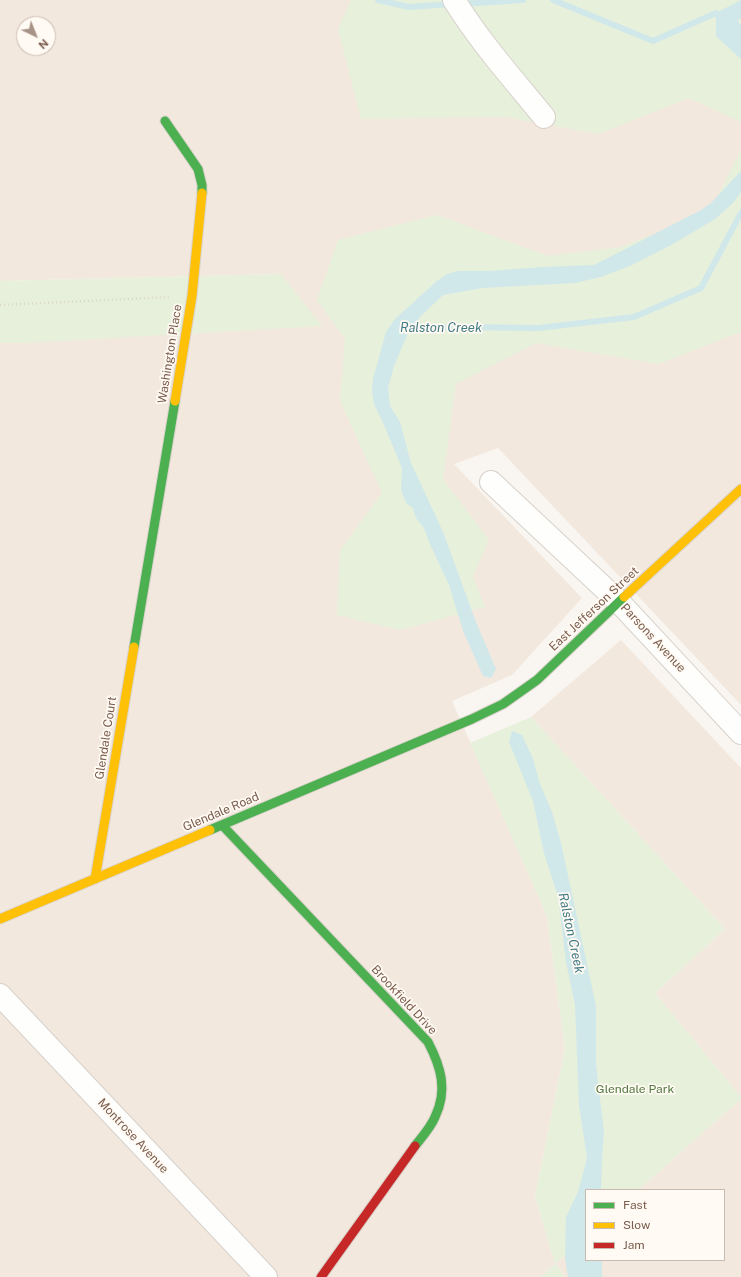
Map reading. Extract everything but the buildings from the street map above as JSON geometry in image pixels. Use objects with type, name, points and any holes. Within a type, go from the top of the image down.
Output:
[{"type":"street","points":[[459,8],[493,54],[544,117]]},
{"type":"street","name":"Washington Place","points":[[141,600],[192,296],[202,202],[202,186],[198,169],[165,121]]},
{"type":"street","name":"Parsons Avenue","points":[[491,482],[619,602],[741,733]]},
{"type":"street","name":"East Jefferson Street","points":[[452,728],[503,704],[537,680],[741,489]]},
{"type":"street","name":"Glendale Court","points":[[95,879],[141,600]]},
{"type":"street","name":"Glendale Road","points":[[0,919],[452,728]]},
{"type":"street","name":"Brookfield Drive","points":[[222,825],[428,1042],[437,1060],[442,1079],[441,1099],[435,1118],[321,1277]]},
{"type":"street","name":"Montrose Avenue","points":[[0,995],[266,1277]]},
{"type":"path","points":[[0,305],[192,296]]},
{"type":"shaded area","points":[[0,0],[741,0],[741,705],[498,448],[454,464],[582,598],[512,675],[452,701],[547,916],[565,1049],[535,1196],[555,1264],[541,1277],[0,1277],[0,343],[25,343],[281,274],[0,281]]},
{"type":"shaded area","points":[[621,640],[741,768],[741,1097],[655,993],[725,929],[531,717]]},
{"type":"shaded area","points":[[741,1099],[741,1277],[566,1277],[555,1264],[585,1237],[585,1261],[725,1261],[725,1189],[639,1189]]},
{"type":"green space","points":[[351,0],[741,0],[741,122],[689,98],[598,134],[505,117],[361,119],[338,29]]},
{"type":"green space","points":[[741,150],[741,332],[658,364],[536,343],[456,384],[443,479],[489,540],[473,576],[485,607],[400,630],[337,615],[340,550],[382,493],[340,401],[345,339],[317,300],[338,240],[437,215],[548,256],[621,247],[709,212]]},
{"type":"green space","points":[[281,274],[322,326],[25,343],[0,343],[0,281]]},
{"type":"green space","name":"Glendale Park","points":[[531,717],[725,929],[655,993],[741,1097],[741,1099],[639,1189],[585,1189],[585,1237],[555,1264],[535,1196],[565,1049],[547,916],[470,743]]},
{"type":"green space","points":[[555,1264],[566,1277],[541,1277]]},
{"type":"water","points":[[741,0],[741,19],[737,20],[741,25],[741,59],[716,36],[716,13]]},
{"type":"water","name":"Ralston Creek","points":[[741,171],[741,192],[733,203],[715,219],[673,244],[632,265],[601,277],[575,283],[482,288],[443,295],[421,316],[408,333],[394,366],[388,388],[390,406],[400,422],[411,463],[443,532],[476,622],[496,669],[491,678],[483,676],[463,631],[449,585],[424,528],[416,518],[413,508],[406,503],[401,490],[402,468],[374,404],[372,391],[373,379],[386,332],[395,319],[437,281],[447,274],[458,271],[489,271],[594,265],[701,210],[711,203]]},
{"type":"water","name":"Ralston Creek","points":[[512,731],[522,735],[533,759],[540,784],[552,812],[561,843],[596,1006],[596,1064],[604,1133],[601,1189],[585,1189],[585,1261],[602,1261],[602,1277],[568,1277],[565,1258],[566,1217],[578,1192],[587,1158],[579,1105],[575,1005],[566,962],[558,896],[544,853],[533,801],[509,742]]},
{"type":"waterway","name":"Ralston Creek","points":[[378,0],[409,7],[452,4]]},
{"type":"waterway","name":"Ralston Creek","points":[[461,4],[523,0]]},
{"type":"waterway","name":"Ralston Creek","points":[[553,0],[653,41],[716,13],[721,19]]},
{"type":"waterway","name":"Ralston Creek","points":[[405,328],[538,328],[634,317],[701,288],[741,213]]},
{"type":"traffic: fast","points":[[165,121],[198,169],[202,185],[202,193]]},
{"type":"traffic: fast","points":[[134,647],[175,401]]},
{"type":"traffic: fast","points":[[210,830],[472,719],[503,704],[537,680],[624,597]]},
{"type":"traffic: fast","points":[[222,825],[428,1042],[433,1051],[439,1070],[442,1088],[441,1097],[439,1107],[433,1121],[415,1146]]},
{"type":"traffic: slow","points":[[175,401],[192,296],[202,193]]},
{"type":"traffic: slow","points":[[624,597],[741,489]]},
{"type":"traffic: slow","points":[[95,879],[134,647]]},
{"type":"traffic: slow","points":[[0,919],[210,830]]},
{"type":"traffic: jam","points":[[321,1277],[415,1146]]}]
